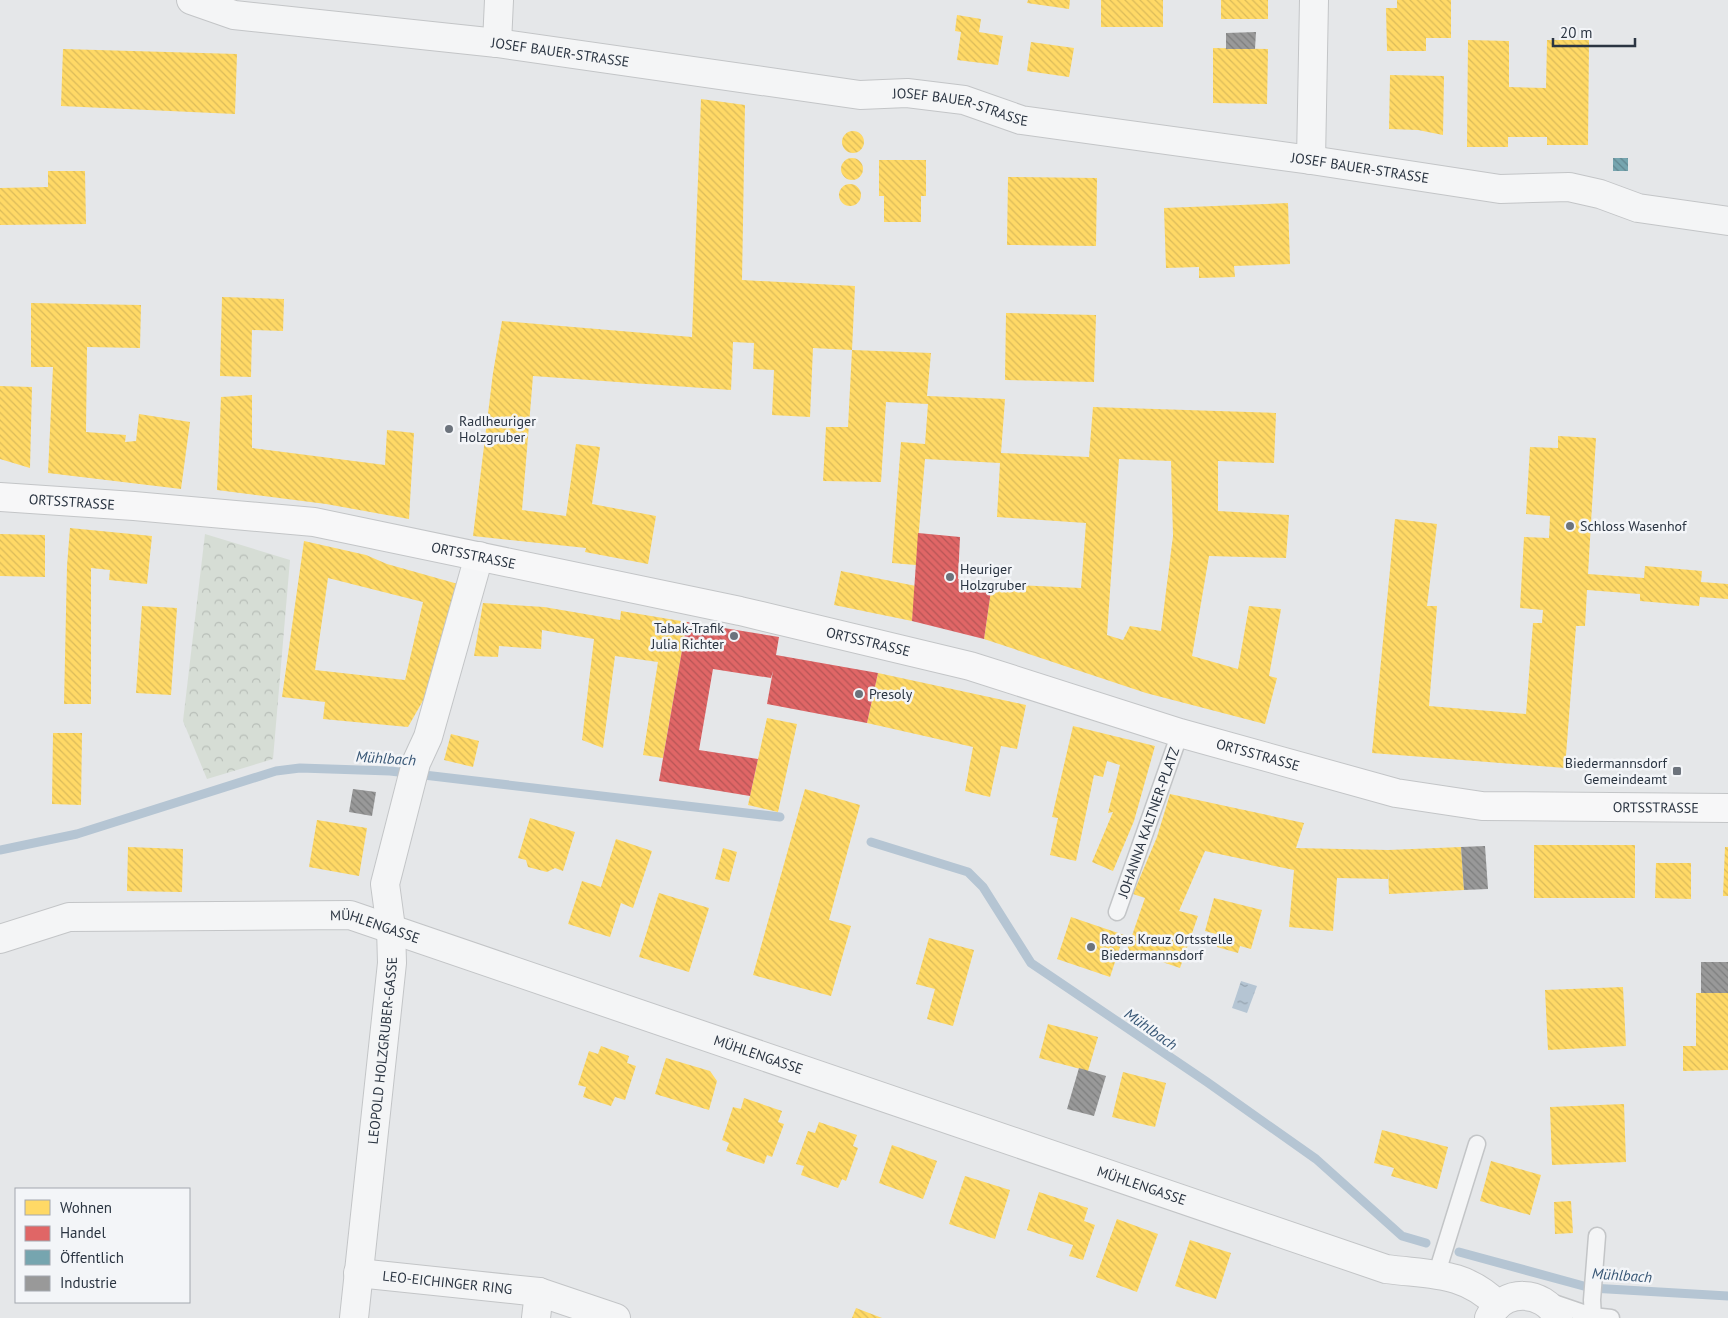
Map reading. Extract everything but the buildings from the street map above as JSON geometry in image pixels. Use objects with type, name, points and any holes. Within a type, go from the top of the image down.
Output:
[{"type":"street","name":"JOSEF BAUER-STRASSE","points":[[190,0],[234,8],[497,43],[860,95],[907,93],[964,100],[1021,120],[1311,160],[1500,189],[1569,187],[1600,194],[1638,208],[1728,221]]},
{"type":"street","points":[[497,43],[498,0]]},
{"type":"street","points":[[1311,160],[1314,0]]},
{"type":"street","name":"ORTSSTRASSE","points":[[0,498],[134,506],[314,522],[740,610],[970,666],[1180,733],[1396,793],[1482,806],[1728,808]]},
{"type":"street","name":"LEOPOLD HOLZGRUBER-GASSE","points":[[354,1318],[392,963],[391,928],[385,884],[414,775],[428,737],[479,556]]},
{"type":"street","name":"MÜHLENGASSE","points":[[0,939],[69,917],[350,915],[1386,1269],[1460,1279],[1477,1288],[1493,1311],[1509,1298],[1521,1295],[1534,1296]]},
{"type":"street","name":"LEO-EICHINGER RING","points":[[358,1272],[539,1292],[616,1318]]},
{"type":"street","points":[[536,1318],[539,1292]]},
{"type":"street","points":[[1534,1296],[1554,1310],[1558,1318]]},
{"type":"lane","name":"JOHANNA KALTNER-PLATZ","points":[[1117,912],[1180,733]]},
{"type":"lane","points":[[1436,1276],[1477,1144]]},
{"type":"lane","points":[[1592,1311],[1597,1236]]},
{"type":"lane","points":[[1534,1296],[1592,1311],[1611,1318]]},
{"type":"green space","points":[[205,534],[290,560],[273,759],[207,779],[183,721]]},
{"type":"water","points":[[1241,981],[1257,986],[1247,1013],[1232,1008]]},
{"type":"waterway","name":"Mühlbach","points":[[0,850],[77,834],[276,771],[300,768],[390,771],[780,817]]},
{"type":"waterway","name":"Mühlbach","points":[[871,842],[968,872],[983,887],[1031,963],[1207,1082],[1316,1159],[1402,1236],[1426,1243]]},
{"type":"waterway","name":"Mühlbach","points":[[1459,1252],[1591,1288],[1728,1296]]},
{"type":"place","name":"Radlheuriger Holzgruber","points":[[449,429]]},
{"type":"place","name":"Schloss Wasenhof","points":[[1570,526]]},
{"type":"place","name":"Heuriger Holzgruber","points":[[950,577]]},
{"type":"place","name":"Tabak-Trafik Julia Richter","points":[[734,636]]},
{"type":"place","name":"Presoly","points":[[859,694]]},
{"type":"place","name":"Biedermannsdorf Gemeindeamt","points":[[1677,771]]},
{"type":"place","name":"Rotes Kreuz Ortsstelle Biedermannsdorf","points":[[1091,947]]}]
